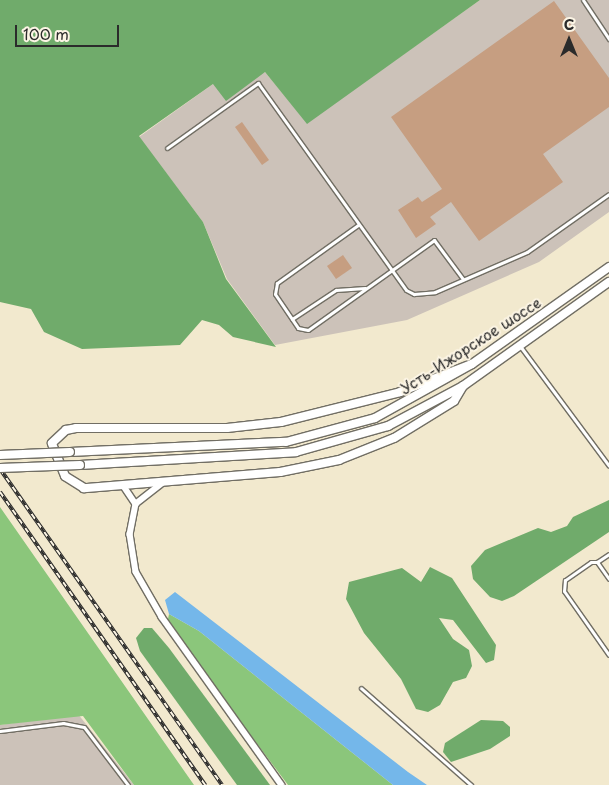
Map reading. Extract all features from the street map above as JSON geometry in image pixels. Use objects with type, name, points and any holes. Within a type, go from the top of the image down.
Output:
[{"type":"street","name":"Усть-Ижорское шоссе","points":[[0,455],[235,446],[317,435],[397,408],[472,364],[609,267]]},
{"type":"street","name":"Усть-Ижорское шоссе","points":[[0,468],[296,452],[388,426],[463,386],[609,282]]},
{"type":"street","points":[[463,386],[454,401],[411,429],[339,460],[280,472],[123,485],[75,485],[65,476],[54,439],[76,428],[227,428],[281,422],[400,392],[472,364]]},
{"type":"street","points":[[164,482],[136,504],[130,534],[136,572],[162,617],[282,785]]},
{"type":"street","points":[[123,485],[136,504]]},
{"type":"lane","points":[[583,0],[609,39]]},
{"type":"lane","points":[[168,148],[258,84],[390,269],[414,294],[435,292],[527,252],[609,194]]},
{"type":"lane","points":[[358,225],[277,284],[275,294],[298,328],[308,330],[390,269],[434,240],[463,280]]},
{"type":"lane","points":[[292,319],[336,290],[365,288]]},
{"type":"lane","points":[[519,346],[609,466]]},
{"type":"lane","points":[[609,554],[565,580],[564,591],[609,655]]},
{"type":"lane","points":[[597,562],[609,579]]},
{"type":"lane","points":[[361,688],[471,785]]},
{"type":"lane","points":[[0,732],[63,724],[84,727],[128,785]]},
{"type":"shaded area","points":[[480,0],[609,0],[609,212],[539,262],[407,320],[275,345],[227,279],[203,222],[139,137],[213,84],[265,72],[307,123]]},
{"type":"shaded area","points":[[78,714],[134,785],[0,785],[0,725]]},
{"type":"green space","points":[[0,0],[480,0],[307,124],[265,72],[226,101],[213,84],[139,136],[203,222],[226,279],[276,347],[233,337],[219,325],[202,320],[180,345],[82,349],[44,332],[31,309],[0,302]]},
{"type":"green space","points":[[609,500],[609,532],[514,596],[502,601],[490,597],[473,579],[471,566],[485,550],[538,528],[551,532],[567,526],[573,517]]},
{"type":"green space","points":[[0,507],[194,785],[134,785],[83,716],[0,725]]},
{"type":"green space","points":[[430,567],[452,578],[496,645],[494,660],[486,663],[453,620],[439,618],[453,639],[469,650],[472,666],[466,678],[453,682],[440,705],[428,712],[416,709],[401,679],[364,633],[346,599],[349,582],[402,568],[421,582]]},
{"type":"green space","points":[[169,614],[199,631],[393,785],[288,785],[167,624]]},
{"type":"green space","points":[[144,628],[152,628],[169,648],[270,785],[237,785],[140,651],[136,638]]},
{"type":"green space","points":[[481,720],[503,721],[510,727],[510,736],[490,749],[451,762],[443,752],[445,743]]},
{"type":"water","points":[[175,592],[427,785],[393,785],[199,631],[169,614],[165,600]]},
{"type":"building","points":[[554,1],[609,78],[609,107],[543,154],[563,182],[479,241],[451,202],[430,217],[436,224],[416,238],[398,210],[418,197],[422,202],[442,189],[391,117]]},
{"type":"building","points":[[242,122],[269,160],[262,165],[235,127]]},
{"type":"building","points":[[343,255],[352,268],[336,279],[327,266]]},
{"type":"railway","points":[[0,469],[222,785]]},
{"type":"railway","points":[[0,492],[205,785]]}]
